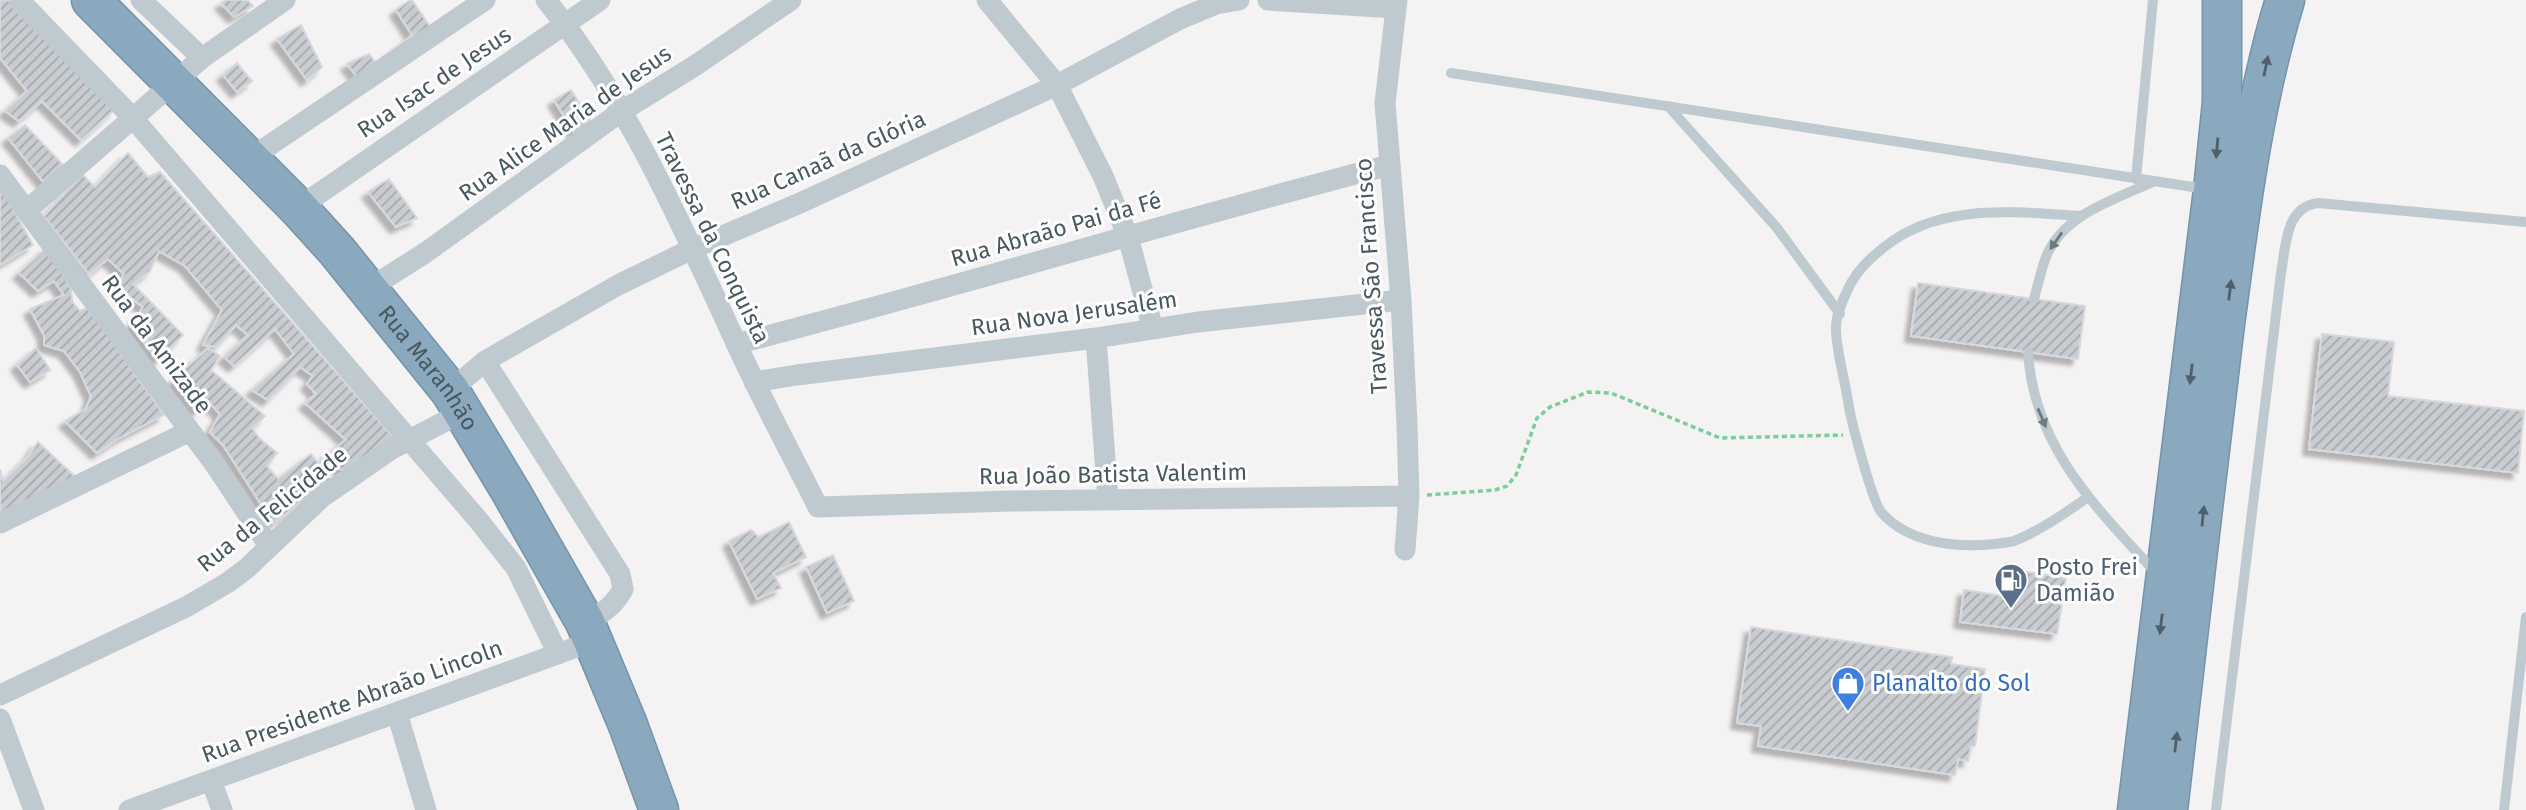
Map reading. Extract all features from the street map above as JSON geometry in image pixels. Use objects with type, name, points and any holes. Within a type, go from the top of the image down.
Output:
[{"type":"highway","name":"Rua Maranhão","points":[[91,0],[298,208],[368,289],[455,402],[511,492],[589,631],[659,810]]},
{"type":"highway","points":[[2144,804],[2214,416],[2248,155],[2268,55],[2285,0]]},
{"type":"highway","points":[[2144,804],[2166,584],[2213,190],[2221,102],[2222,16]]},
{"type":"street","points":[[19,0],[132,117],[479,521],[516,568],[558,654]]},
{"type":"street","points":[[141,0],[202,58]]},
{"type":"street","points":[[27,209],[202,58],[285,0]]},
{"type":"street","points":[[249,159],[485,0]]},
{"type":"street","name":"Travessa da Conquista","points":[[546,0],[566,24],[622,111],[694,247],[754,382],[818,507]]},
{"type":"street","name":"Rua Isac de Jesus","points":[[298,208],[600,0]]},
{"type":"street","name":"Rua Alice Maria de Jesus","points":[[368,289],[425,253],[622,111],[696,65],[791,0]]},
{"type":"street","points":[[986,0],[1057,85],[1103,176],[1128,237],[1153,329]]},
{"type":"street","name":"Rua Canaã da Glória","points":[[455,402],[485,361],[595,297],[694,247],[800,202],[1057,85],[1156,30],[1216,4],[1240,0]]},
{"type":"street","points":[[1268,0],[1396,4]]},
{"type":"street","name":"Travessa São Francisco","points":[[1396,4],[1385,103],[1401,300],[1409,496],[1405,550]]},
{"type":"street","name":"Rua Abraão Pai da Fé","points":[[736,344],[957,286],[1228,206],[1390,165]]},
{"type":"street","name":"Rua da Amizade","points":[[0,175],[216,466],[268,546]]},
{"type":"street","name":"Rua Nova Jerusalém","points":[[754,382],[1096,338],[1198,322],[1401,300]]},
{"type":"street","points":[[1096,338],[1108,500]]},
{"type":"street","points":[[485,361],[620,574],[623,589],[589,631]]},
{"type":"street","name":"Rua da Felicidade","points":[[0,695],[186,607],[227,583],[322,497],[409,440],[455,402]]},
{"type":"street","points":[[0,523],[190,431]]},
{"type":"street","name":"Rua João Batista Valentim","points":[[818,507],[1409,496]]},
{"type":"street","name":"Rua Presidente Abraão Lincoln","points":[[129,810],[558,654],[589,631]]},
{"type":"street","points":[[397,713],[426,810]]},
{"type":"street","points":[[0,719],[34,810]]},
{"type":"street","points":[[211,780],[222,810]]},
{"type":"lane","points":[[2136,179],[2153,0]]},
{"type":"lane","points":[[1451,73],[2213,190]]},
{"type":"lane","points":[[1668,106],[1777,228],[1840,314]]},
{"type":"lane","points":[[2034,299],[2046,255],[2060,234],[2081,216],[2155,181]]},
{"type":"lane","points":[[2217,810],[2281,273],[2292,220],[2301,209],[2318,202],[2526,222]]},
{"type":"lane","points":[[2081,216],[1978,212],[1926,223],[1892,240],[1860,267],[1846,293],[1836,327],[1849,409],[1856,435],[1879,509],[1892,522],[1917,537],[1943,543],[1978,545],[2013,541],[2087,498]]},
{"type":"lane","points":[[2028,352],[2038,409],[2055,448],[2087,498],[2166,584]]},
{"type":"lane","points":[[2504,810],[2526,617]]},
{"type":"path","points":[[1409,496],[1495,491],[1507,486],[1516,475],[1537,418],[1550,407],[1588,391],[1611,393],[1720,438],[1856,435]]},
{"type":"building","points":[[0,0],[8,0],[114,110],[81,140],[42,101],[19,121],[5,111],[27,91],[0,58]]},
{"type":"building","points":[[226,0],[247,0],[253,6],[234,17],[221,3]]},
{"type":"building","points":[[410,0],[433,31],[360,81],[347,64],[369,54],[377,64],[412,35],[396,10]]},
{"type":"building","points":[[301,25],[322,67],[307,80],[277,39]]},
{"type":"building","points":[[237,63],[252,81],[237,92],[223,75]]},
{"type":"building","points":[[571,90],[592,123],[577,137],[554,100]]},
{"type":"building","points":[[25,125],[67,169],[49,189],[8,138]]},
{"type":"building","points":[[128,153],[148,177],[160,172],[394,438],[346,474],[325,456],[346,440],[305,403],[316,394],[307,384],[313,376],[300,367],[268,400],[252,390],[294,354],[275,329],[234,366],[224,357],[248,335],[236,325],[216,347],[203,345],[222,310],[185,266],[159,251],[150,271],[133,284],[183,335],[158,360],[131,326],[143,307],[117,287],[124,274],[108,259],[89,274],[44,216],[82,174],[95,187]]},
{"type":"building","points":[[389,179],[417,218],[396,227],[368,192]]},
{"type":"building","points":[[0,186],[33,245],[0,265]]},
{"type":"building","points":[[47,247],[71,289],[72,301],[80,311],[88,308],[164,415],[119,438],[97,453],[65,421],[86,409],[91,396],[80,372],[64,351],[44,345],[44,335],[30,309],[64,295],[54,281],[38,291],[19,273]]},
{"type":"building","points":[[1918,283],[2085,306],[2078,359],[1911,336]]},
{"type":"building","points":[[2322,334],[2394,342],[2388,396],[2524,411],[2518,473],[2309,449]]},
{"type":"building","points":[[36,348],[50,370],[30,382],[17,365]]},
{"type":"building","points":[[208,348],[220,356],[211,370],[265,416],[252,428],[259,438],[277,453],[267,466],[278,479],[311,454],[332,481],[273,523],[223,445],[210,432],[220,414],[207,400],[197,411],[172,381]]},
{"type":"building","points":[[38,442],[80,481],[0,521],[0,469],[3,481],[27,458]]},
{"type":"building","points":[[789,522],[806,557],[773,573],[781,588],[757,599],[729,541],[751,530],[759,537]]},
{"type":"building","points":[[833,555],[854,601],[827,613],[806,567]]},
{"type":"building","name":"Posto Frei Damião","points":[[2021,571],[2066,578],[2057,634],[1960,622],[1964,590],[2017,598]]},
{"type":"building","points":[[1751,627],[1952,657],[1951,664],[1985,669],[1975,746],[1971,746],[1968,761],[1958,759],[1955,775],[1758,746],[1761,726],[1737,723]]},
{"type":"place","name":"Posto Frei Damião","points":[[2011,610]]},
{"type":"place","name":"Planalto do Sol","points":[[1848,713]]}]
